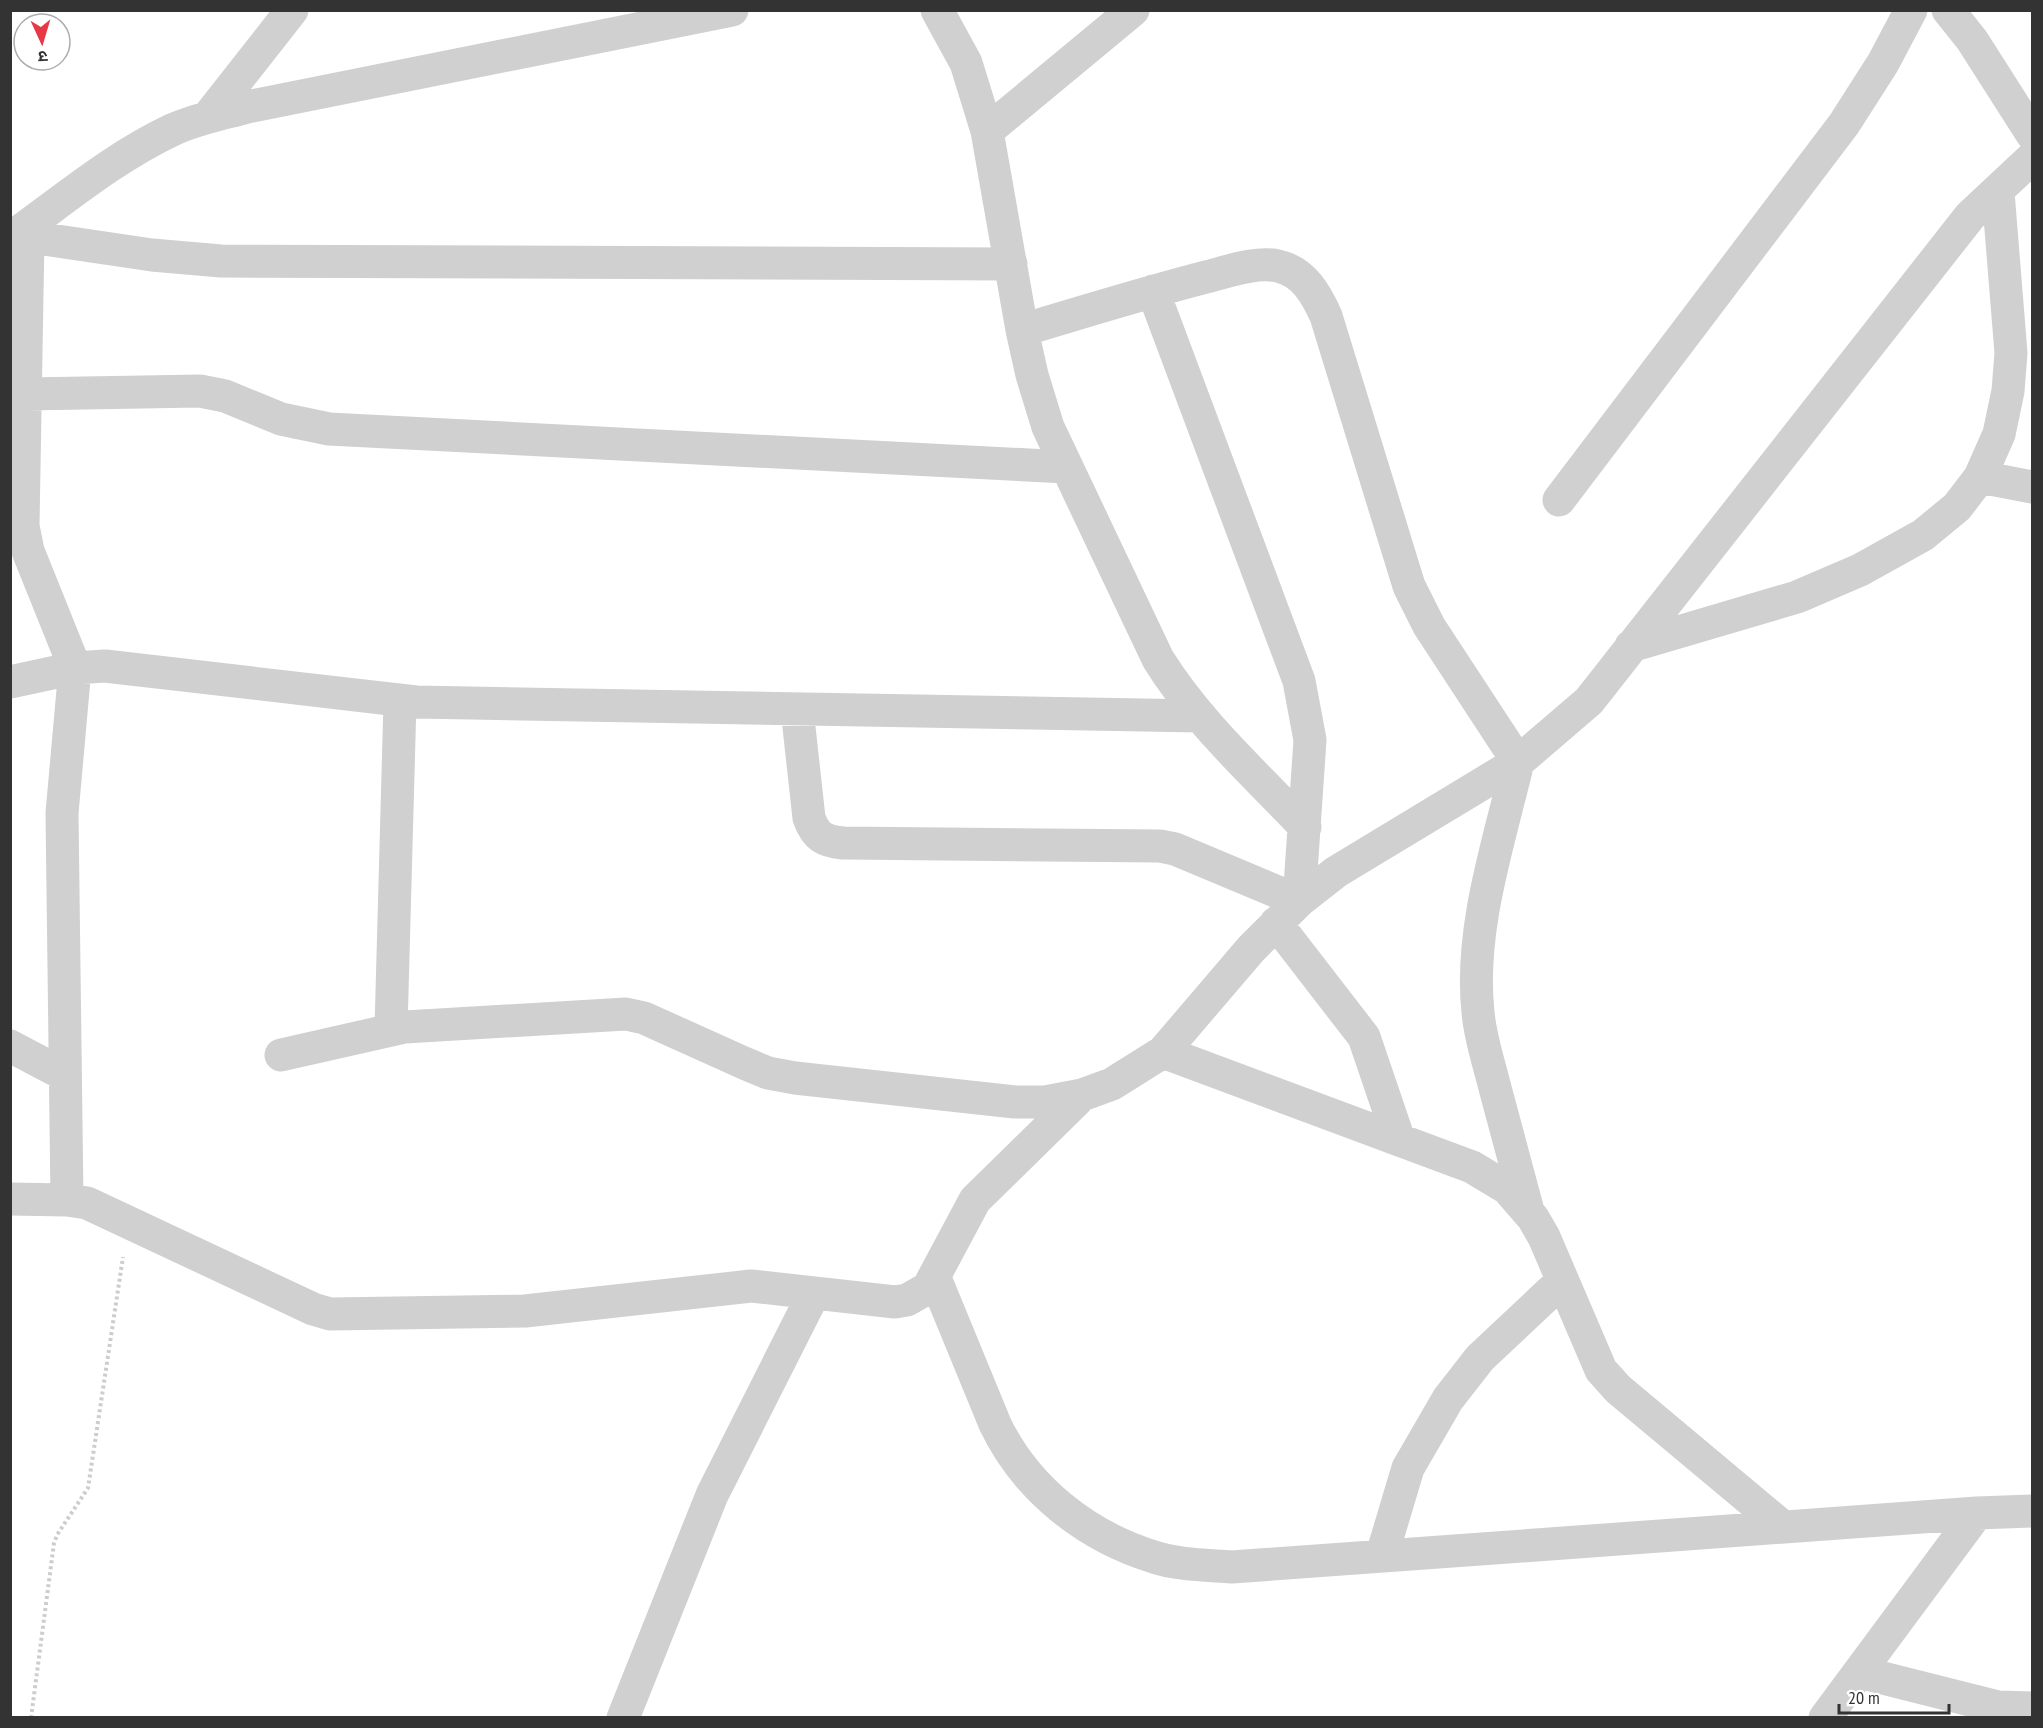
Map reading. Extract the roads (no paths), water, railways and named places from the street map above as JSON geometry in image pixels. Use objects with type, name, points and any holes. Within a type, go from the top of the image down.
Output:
[{"type":"street","points":[[208,117],[292,10]]},
{"type":"street","points":[[18,235],[103,170],[136,149],[174,129],[208,117],[732,10]]},
{"type":"street","points":[[937,10],[966,63],[987,131],[1022,330],[1032,375],[1048,427],[1158,659],[1174,684],[1200,716],[1305,827]]},
{"type":"street","points":[[987,131],[1133,10]]},
{"type":"street","points":[[1559,500],[1844,124],[1869,87],[1911,10]]},
{"type":"street","points":[[1949,11],[1972,40],[2032,134]]},
{"type":"street","points":[[281,1055],[391,1029],[626,1014],[644,1018],[768,1072],[795,1078],[1015,1102],[1045,1102],[1082,1095],[1112,1084],[1163,1052],[1287,912],[1336,872],[1518,762],[1589,700],[1970,216],[2032,158]]},
{"type":"street","points":[[1631,646],[1797,597],[1860,570],[1923,535],[1957,507],[1980,477],[1999,434],[2008,391],[2011,353],[1998,192]]},
{"type":"street","points":[[18,235],[152,255],[221,261],[1011,264]]},
{"type":"street","points":[[18,235],[19,361],[26,394],[23,526],[28,551],[75,668],[62,813],[67,1200]]},
{"type":"street","points":[[1022,330],[1153,291],[1248,266],[1277,266],[1298,276],[1314,290],[1326,316],[1409,586],[1429,626],[1518,762],[1483,909],[1476,974],[1478,1013],[1485,1048],[1528,1211]]},
{"type":"street","points":[[1153,291],[1299,681],[1310,740],[1305,827],[1287,912]]},
{"type":"street","points":[[26,394],[200,392],[225,396],[281,419],[330,429],[1067,467]]},
{"type":"street","points":[[1980,477],[2032,486]]},
{"type":"street","points":[[10,682],[75,668],[105,666],[400,700],[1200,716]]},
{"type":"street","points":[[391,1029],[400,700]]},
{"type":"street","points":[[797,709],[809,818],[814,831],[820,838],[843,843],[1160,846],[1176,849],[1287,912],[1364,1037],[1399,1140]]},
{"type":"street","points":[[10,1046],[65,1075]]},
{"type":"street","points":[[1163,1052],[1399,1140],[1490,1176],[1507,1188],[1528,1211],[1544,1237],[1601,1370],[1618,1389],[1783,1527]]},
{"type":"street","points":[[10,1199],[67,1200],[87,1203],[313,1309],[330,1314],[525,1311],[751,1286],[895,1302],[907,1300],[928,1288],[975,1200],[1082,1095]]},
{"type":"street","points":[[935,1278],[1004,1443],[1038,1488],[1090,1530],[1155,1558],[1197,1565],[1232,1567],[1977,1513],[2032,1511]]},
{"type":"street","points":[[1382,1556],[1408,1468],[1448,1400],[1480,1358],[1562,1281]]},
{"type":"street","points":[[623,1718],[712,1495],[814,1293]]},
{"type":"street","points":[[1825,1718],[1977,1513]]},
{"type":"street","points":[[1859,1672],[1998,1707],[2032,1708]]}]
